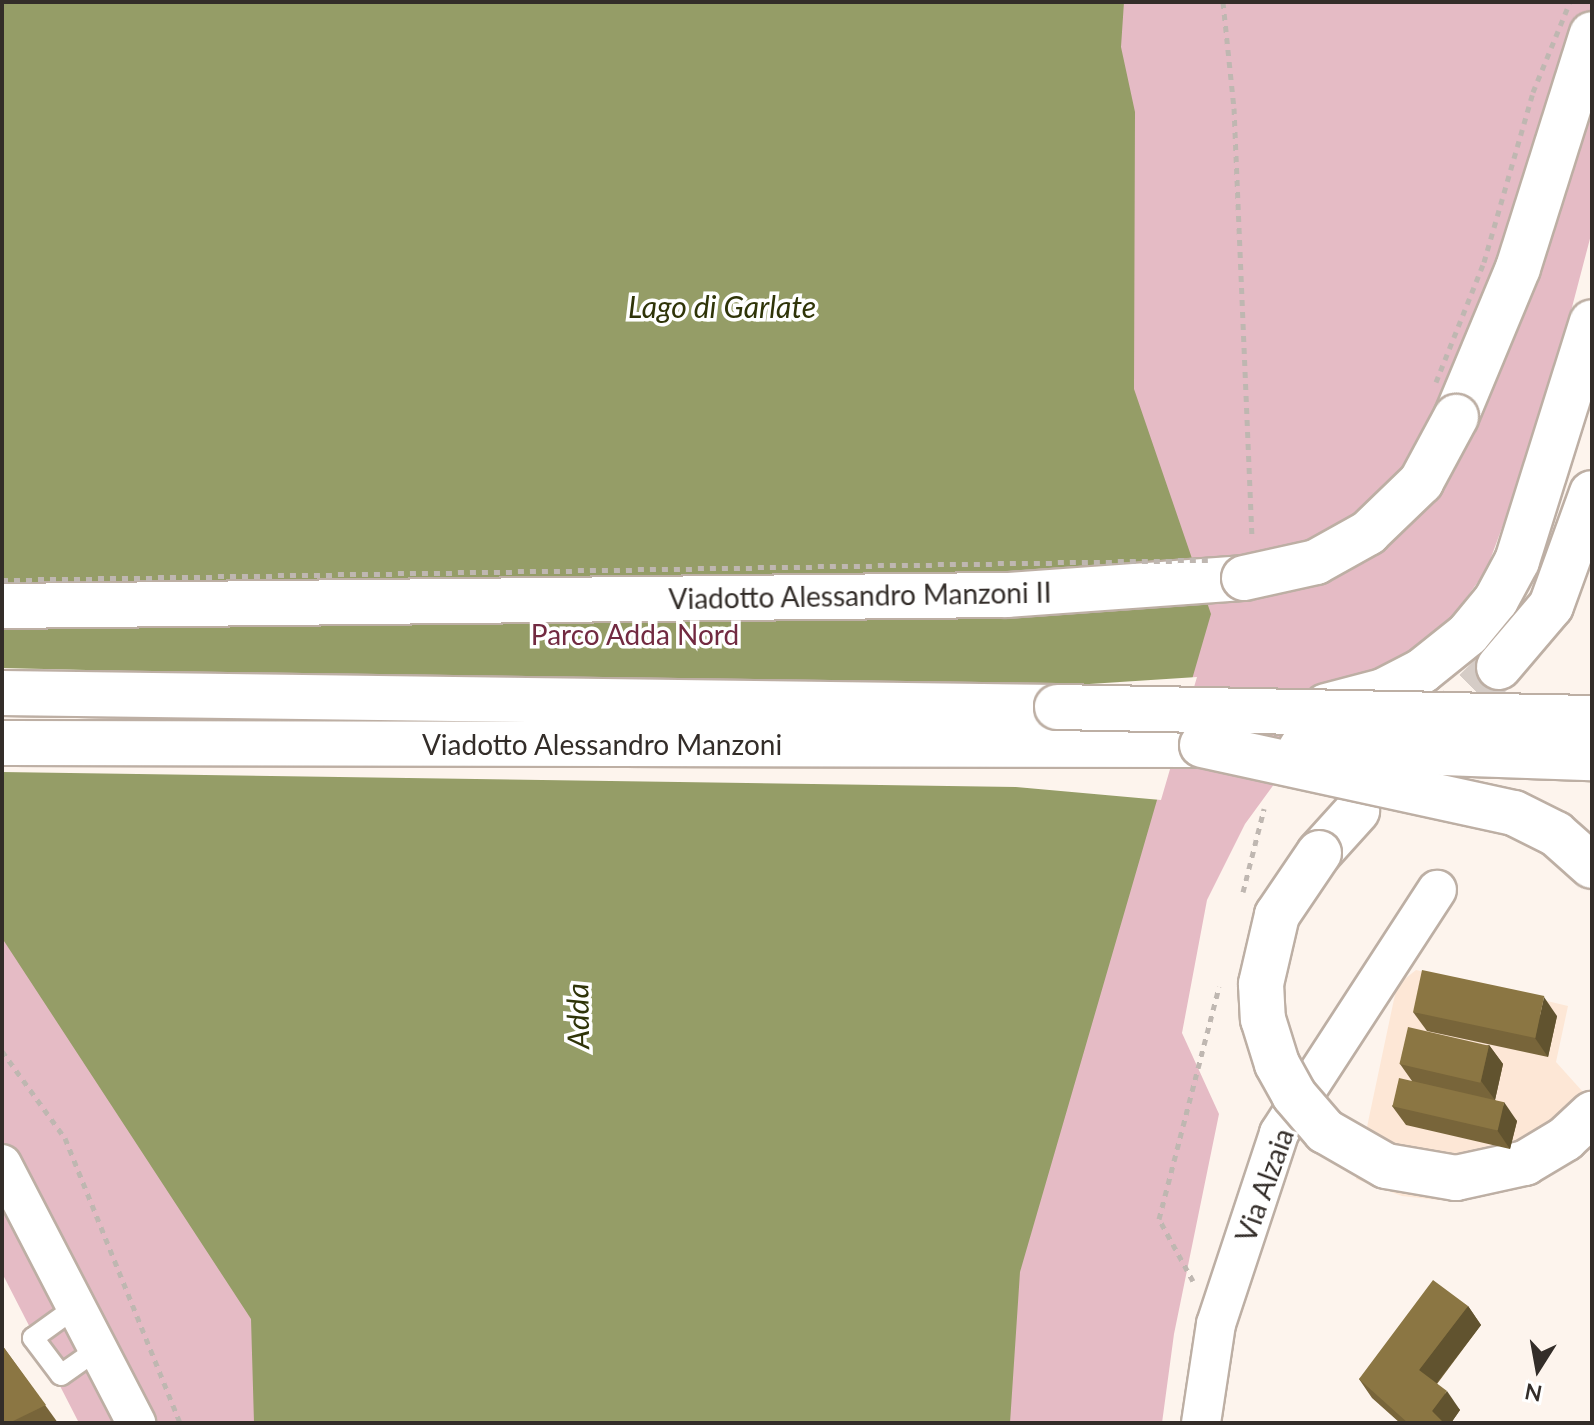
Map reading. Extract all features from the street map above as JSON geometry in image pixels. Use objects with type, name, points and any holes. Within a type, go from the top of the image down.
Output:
[{"type":"main road","name":"Viadotto Alessandro Manzoni II","points":[[2,606],[1007,595],[1259,576],[1330,556],[1380,524],[1430,470],[1445,404],[1518,268],[1592,34]]},
{"type":"main road","points":[[1057,707],[1311,707],[1383,691],[1422,671],[1468,634],[1504,587],[1592,322]]},
{"type":"main road","points":[[1499,667],[1551,606],[1592,493]]},
{"type":"main road","name":"Viadotto Alessandro Manzoni","points":[[2,693],[1057,707]]},
{"type":"main road","points":[[1057,707],[1592,718]]},
{"type":"main road","name":"Viadotto Alessandro Manzoni","points":[[2,743],[1202,745]]},
{"type":"main road","points":[[1202,745],[1592,758]]},
{"type":"main road","points":[[1202,745],[1514,813],[1556,834],[1592,866]]},
{"type":"main road","points":[[1357,811],[1319,853],[1277,915],[1261,984],[1263,1019],[1277,1064],[1294,1095],[1325,1131],[1386,1166],[1456,1178],[1525,1163],[1555,1146],[1592,1114]]},
{"type":"street","name":"Via Alzaia","points":[[1201,1423],[1216,1324],[1279,1133],[1437,890]]},
{"type":"street","points":[[2,1164],[136,1423]]},
{"type":"lane","points":[[76,1307],[33,1338],[61,1375],[98,1349]]},
{"type":"path","points":[[1223,2],[1234,108],[1253,554]]},
{"type":"path","points":[[1445,404],[1533,92],[1570,2]]},
{"type":"path","points":[[2,580],[1214,560]]},
{"type":"path","points":[[1241,900],[1264,809]]},
{"type":"path","points":[[1216,1324],[1159,1219],[1221,976]]},
{"type":"path","points":[[2,1051],[65,1138],[180,1423]]},
{"type":"shaded area","points":[[1416,970],[1568,1006],[1556,1062],[1592,1102],[1521,1185],[1474,1198],[1438,1200],[1402,1196],[1356,1179],[1397,985]]},
{"type":"green space","name":"Parco Adda Nord","points":[[2,2],[1592,2],[1592,231],[1544,414],[1486,571],[1436,639],[1337,698],[1245,824],[1207,900],[1182,1033],[1219,1114],[1174,1334],[1162,1423],[79,1423],[2,1273]]},
{"type":"water","name":"Parco Adda Nord","points":[[2,2],[1124,2],[1121,47],[1135,112],[1134,389],[1211,614],[1020,1272],[1010,1423],[254,1423],[251,1319],[2,938]]},
{"type":"pier","points":[[2,668],[981,691],[1197,677],[1161,800],[1016,787],[2,772]]},
{"type":"building","points":[[1422,970],[1544,996],[1535,1038],[1413,1012]]},
{"type":"building","points":[[1408,1027],[1489,1046],[1480,1083],[1399,1064]]},
{"type":"building","points":[[1399,1078],[1504,1102],[1498,1131],[1392,1106]]},
{"type":"building","points":[[1433,1280],[1468,1306],[1419,1370],[1447,1391],[1432,1411],[1444,1423],[1408,1423],[1359,1379]]},
{"type":"building","points":[[2,1345],[46,1405],[9,1423],[2,1423]]},
{"type":"tunnel","points":[[1428,737],[1499,667]]},
{"type":"water label","name":"Lago di Garlate","points":[[722,306]]},
{"type":"water label","name":"Adda","points":[[577,1016]]}]
